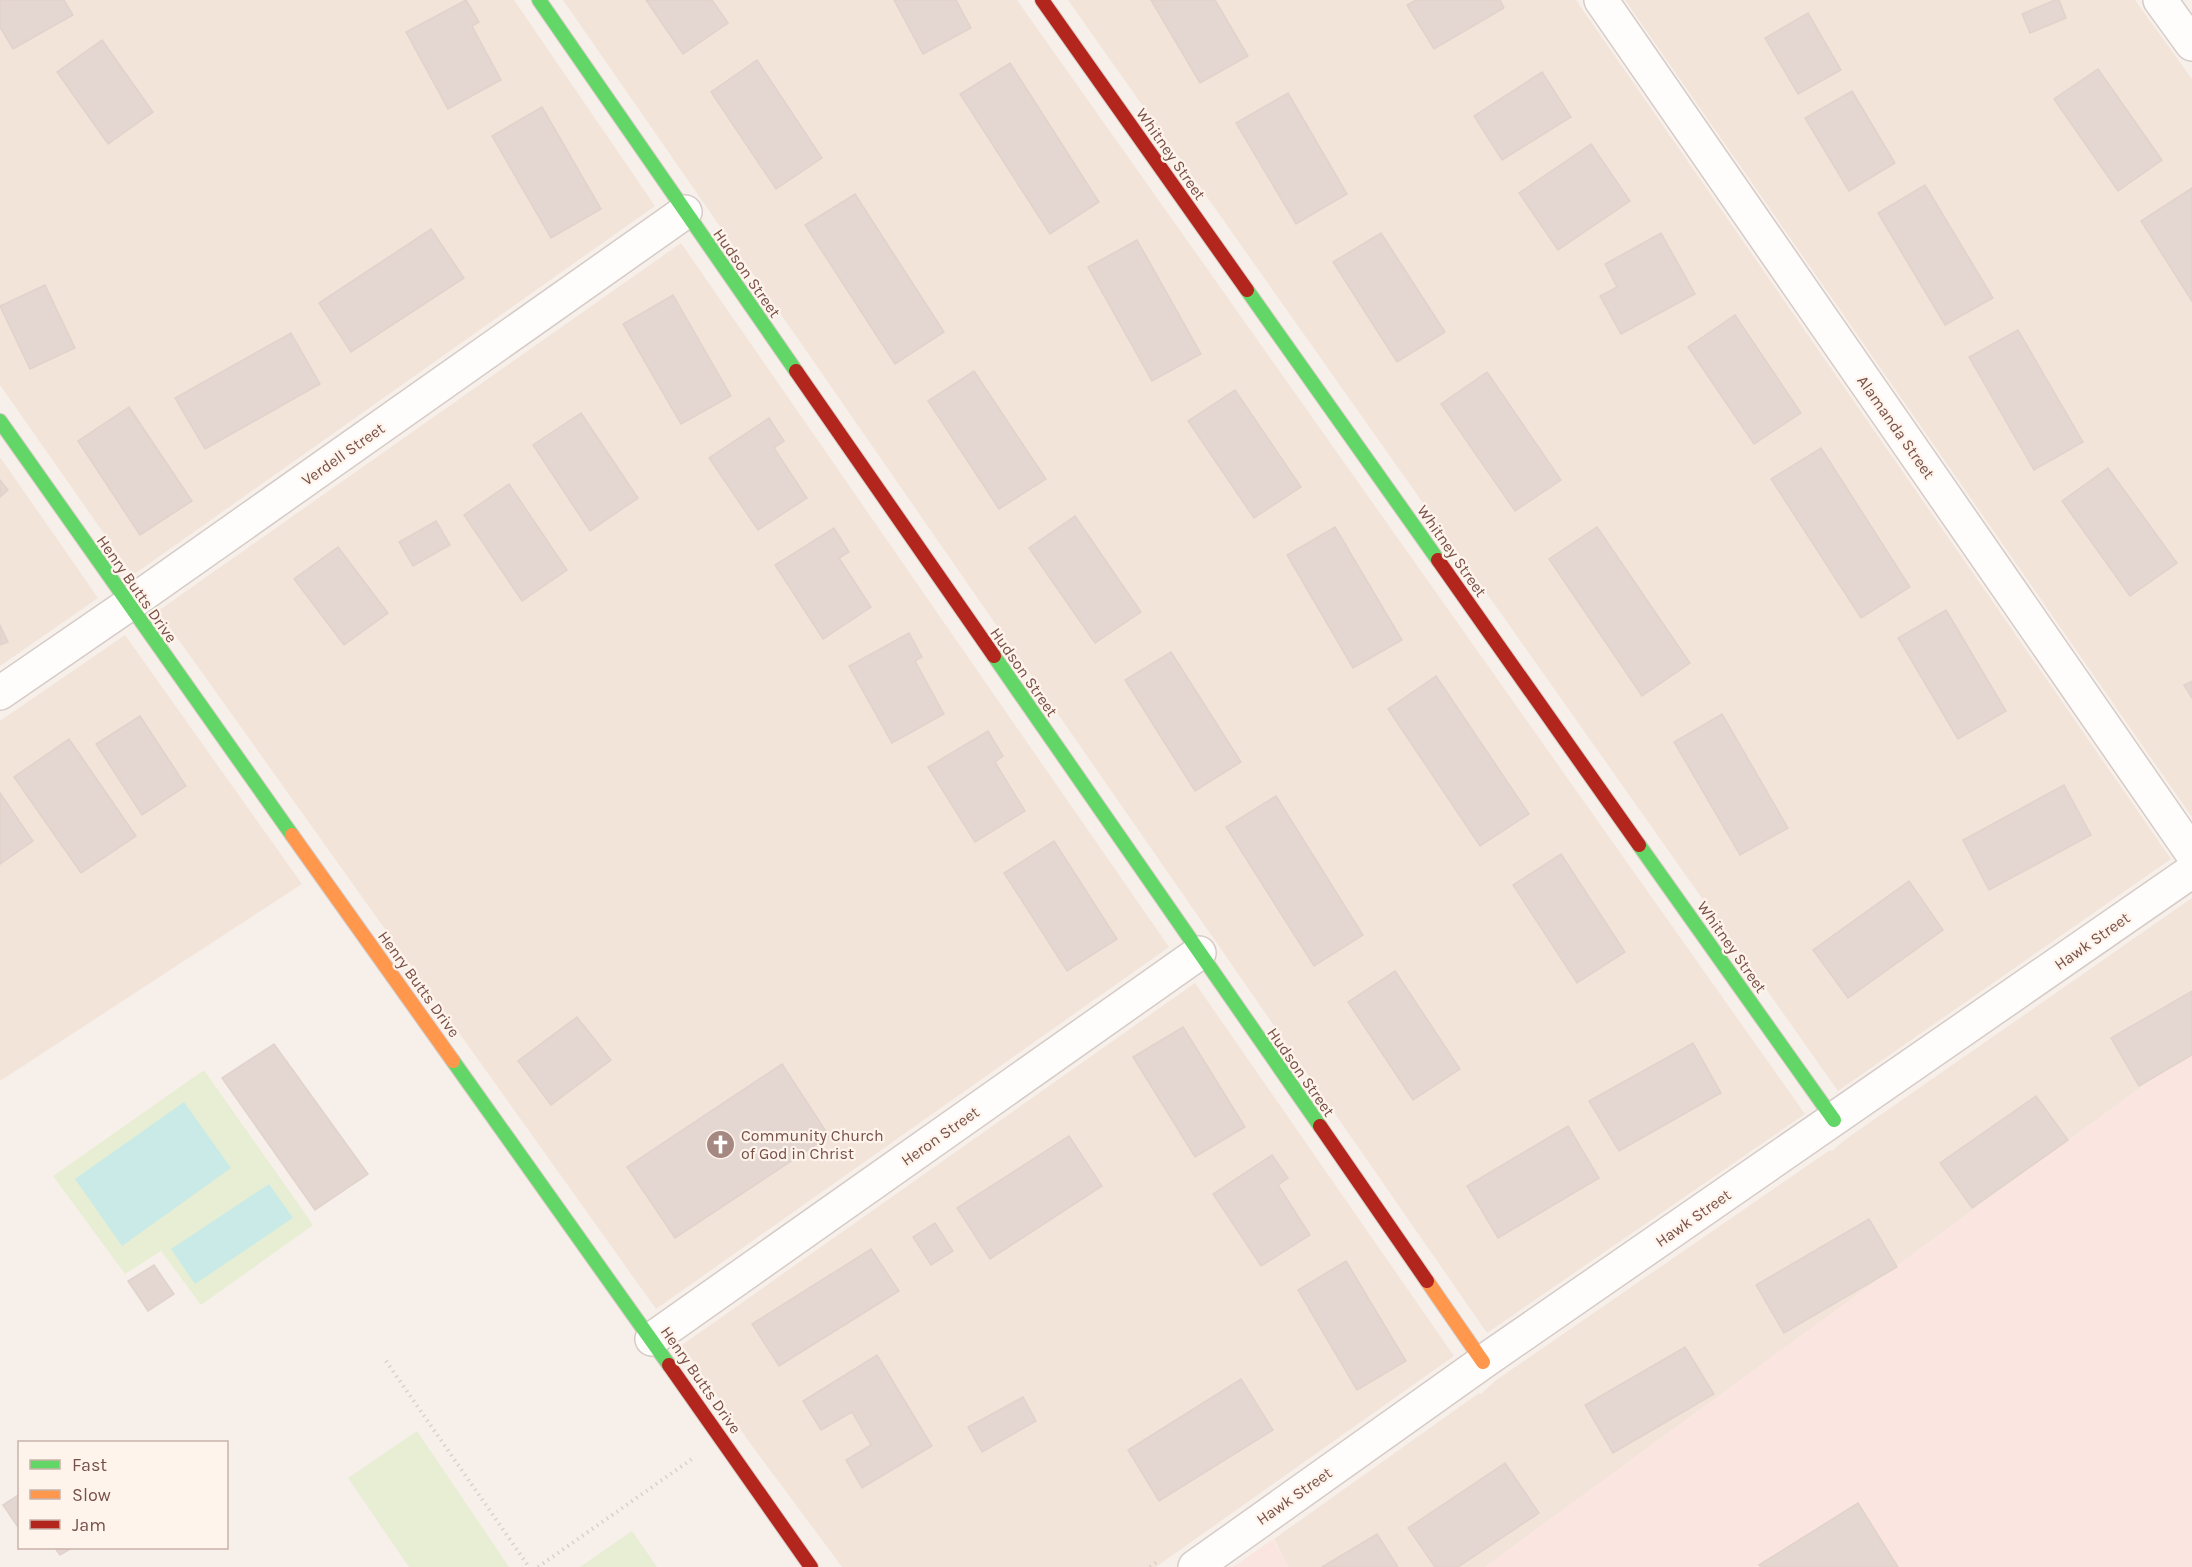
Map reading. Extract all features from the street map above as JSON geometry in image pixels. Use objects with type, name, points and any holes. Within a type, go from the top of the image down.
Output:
[{"type":"street","name":"Hudson Street","points":[[539,0],[1483,1362]]},
{"type":"street","name":"Whitney Street","points":[[1042,0],[1834,1120]]},
{"type":"street","name":"Alamanda Street","points":[[1600,0],[2192,854]]},
{"type":"street","points":[[2160,0],[2192,44]]},
{"type":"street","name":"Verdell Street","points":[[0,693],[685,212]]},
{"type":"street","name":"Henry Butts Drive","points":[[0,421],[128,605],[652,1339],[811,1567]]},
{"type":"street","name":"Hawk Street","points":[[1194,1567],[1483,1362],[2192,871]]},
{"type":"street","name":"Heron Street","points":[[652,1339],[1199,953]]},
{"type":"path","points":[[386,1361],[529,1567]]},
{"type":"path","points":[[538,1567],[694,1458]]},
{"type":"shaded area","points":[[0,0],[514,0],[655,206],[133,575],[0,385]]},
{"type":"shaded area","points":[[563,0],[1017,0],[1805,1114],[1487,1333]]},
{"type":"shaded area","points":[[1068,0],[1576,0],[2171,859],[1838,1091]]},
{"type":"shaded area","points":[[1625,0],[2135,0],[2192,79],[2192,817]]},
{"type":"shaded area","points":[[681,243],[1169,947],[656,1309],[158,611]]},
{"type":"shaded area","points":[[0,457],[98,598],[0,666]]},
{"type":"shaded area","points":[[125,635],[302,884],[0,1081],[0,721]]},
{"type":"shaded area","points":[[2192,898],[2192,1050],[1485,1567],[1288,1567],[1274,1539],[1479,1393],[1481,1394],[1495,1381],[1830,1150],[1832,1151]]},
{"type":"shaded area","points":[[1195,983],[1454,1356],[1156,1567],[842,1567],[747,1439],[682,1345]]},
{"type":"shaded area","points":[[2192,1050],[2192,1567],[1485,1567]]},
{"type":"shaded area","points":[[1273,1539],[1288,1567],[1233,1567]]},
{"type":"green space","points":[[204,1070],[313,1225],[201,1305],[161,1251],[125,1274],[53,1176]]},
{"type":"green space","points":[[417,1431],[509,1567],[409,1567],[348,1478]]},
{"type":"green space","points":[[632,1531],[657,1567],[580,1567]]},
{"type":"water","points":[[184,1102],[231,1168],[122,1246],[75,1179]]},
{"type":"water","points":[[269,1184],[293,1218],[195,1284],[171,1249]]},
{"type":"building","points":[[0,0],[64,0],[73,15],[13,49],[0,27]]},
{"type":"building","points":[[466,0],[479,22],[472,26],[501,80],[448,109],[406,32]]},
{"type":"building","points":[[646,0],[712,0],[728,23],[683,54]]},
{"type":"building","points":[[894,0],[956,0],[971,28],[923,54]]},
{"type":"building","points":[[1151,0],[1215,0],[1248,56],[1200,83]]},
{"type":"building","points":[[1416,0],[1500,0],[1504,8],[1434,49],[1407,5]]},
{"type":"building","points":[[2059,0],[2066,18],[2030,33],[2022,14]]},
{"type":"building","points":[[1808,13],[1841,70],[1798,94],[1765,38]]},
{"type":"building","points":[[102,40],[153,112],[108,144],[57,72]]},
{"type":"building","points":[[757,60],[822,158],[776,189],[711,92]]},
{"type":"building","points":[[1010,63],[1099,202],[1050,234],[960,94]]},
{"type":"building","points":[[2098,69],[2162,160],[2118,191],[2054,99]]},
{"type":"building","points":[[1542,72],[1571,117],[1502,160],[1474,116]]},
{"type":"building","points":[[1852,91],[1895,163],[1849,191],[1805,118]]},
{"type":"building","points":[[1288,93],[1347,194],[1296,224],[1236,123]]},
{"type":"building","points":[[542,107],[601,209],[551,238],[492,136]]},
{"type":"building","points":[[1591,144],[1630,201],[1558,250],[1519,193]]},
{"type":"building","points":[[1925,185],[1993,298],[1945,325],[1878,213]]},
{"type":"building","points":[[2192,188],[2192,301],[2141,221]]},
{"type":"building","points":[[855,194],[944,332],[895,364],[805,225]]},
{"type":"building","points":[[431,229],[464,278],[351,352],[319,303]]},
{"type":"building","points":[[1381,233],[1445,332],[1397,362],[1333,262]]},
{"type":"building","points":[[1661,233],[1695,294],[1621,334],[1600,296],[1617,287],[1605,264]]},
{"type":"building","points":[[1137,240],[1201,354],[1152,381],[1088,267]]},
{"type":"building","points":[[45,285],[75,348],[30,369],[0,306]]},
{"type":"building","points":[[673,295],[731,396],[681,424],[623,324]]},
{"type":"building","points":[[1735,315],[1801,413],[1754,444],[1688,347]]},
{"type":"building","points":[[2018,330],[2083,442],[2034,470],[1969,357]]},
{"type":"building","points":[[291,333],[320,384],[205,449],[175,398]]},
{"type":"building","points":[[974,371],[1046,479],[999,509],[928,401]]},
{"type":"building","points":[[1487,372],[1561,480],[1515,511],[1441,404]]},
{"type":"building","points":[[1235,390],[1301,487],[1254,518],[1188,421]]},
{"type":"building","points":[[129,407],[192,501],[140,535],[78,441]]},
{"type":"building","points":[[581,413],[638,498],[590,531],[533,445]]},
{"type":"building","points":[[769,418],[784,441],[774,448],[807,498],[758,530],[709,458]]},
{"type":"building","points":[[1821,448],[1910,587],[1861,618],[1771,479]]},
{"type":"building","points":[[2108,468],[2177,563],[2130,596],[2062,501]]},
{"type":"building","points":[[0,480],[8,490],[0,497]]},
{"type":"building","points":[[509,484],[567,570],[522,601],[464,515]]},
{"type":"building","points":[[1075,516],[1141,612],[1095,643],[1029,548]]},
{"type":"building","points":[[436,521],[450,545],[413,566],[399,542]]},
{"type":"building","points":[[1335,527],[1402,640],[1353,668],[1287,555]]},
{"type":"building","points":[[1597,527],[1690,663],[1642,696],[1549,559]]},
{"type":"building","points":[[834,528],[849,552],[839,558],[871,607],[823,639],[775,565]]},
{"type":"building","points":[[338,547],[388,613],[344,645],[294,579]]},
{"type":"building","points":[[1946,610],[2006,711],[1958,739],[1898,638]]},
{"type":"building","points":[[0,625],[8,642],[0,645]]},
{"type":"building","points":[[909,633],[922,657],[915,661],[944,714],[892,743],[849,666]]},
{"type":"building","points":[[1171,652],[1241,762],[1195,791],[1125,680]]},
{"type":"building","points":[[1436,676],[1529,814],[1480,846],[1388,709]]},
{"type":"building","points":[[2192,681],[2192,698],[2184,685]]},
{"type":"building","points":[[1722,714],[1788,828],[1740,855],[1674,742]]},
{"type":"building","points":[[140,716],[186,786],[142,815],[96,744]]},
{"type":"building","points":[[988,731],[1003,756],[995,762],[1025,811],[975,842],[928,767]]},
{"type":"building","points":[[69,739],[136,836],[81,873],[14,777]]},
{"type":"building","points":[[2064,785],[2091,835],[1989,890],[1963,840]]},
{"type":"building","points":[[0,793],[33,841],[0,864]]},
{"type":"building","points":[[1276,796],[1363,935],[1314,966],[1226,827]]},
{"type":"building","points":[[1054,841],[1117,939],[1067,971],[1004,873]]},
{"type":"building","points":[[1561,854],[1625,952],[1577,983],[1513,885]]},
{"type":"building","points":[[1909,881],[1943,930],[1848,998],[1813,950]]},
{"type":"building","points":[[1395,971],[1460,1069],[1413,1100],[1348,1002]]},
{"type":"building","points":[[2192,991],[2192,1055],[2139,1086],[2111,1038]]},
{"type":"building","points":[[577,1017],[611,1060],[551,1105],[518,1061]]},
{"type":"building","points":[[1183,1027],[1245,1127],[1195,1157],[1133,1057]]},
{"type":"building","points":[[1693,1043],[1721,1093],[1619,1151],[1589,1101]]},
{"type":"building","points":[[274,1044],[368,1174],[315,1210],[222,1078]]},
{"type":"building","points":[[782,1064],[829,1136],[675,1238],[627,1167]]},
{"type":"building","points":[[2036,1096],[2068,1140],[1972,1208],[1940,1163]]},
{"type":"building","points":[[1568,1126],[1599,1178],[1498,1238],[1467,1186]]},
{"type":"building","points":[[1069,1136],[1102,1186],[990,1259],[957,1208]]},
{"type":"building","points":[[1272,1155],[1288,1178],[1278,1185],[1310,1235],[1261,1266],[1213,1194]]},
{"type":"building","points":[[1869,1219],[1897,1267],[1784,1333],[1756,1285]]},
{"type":"building","points":[[935,1223],[953,1251],[931,1265],[913,1237]]},
{"type":"building","points":[[871,1249],[899,1291],[779,1366],[752,1324]]},
{"type":"building","points":[[1346,1261],[1406,1361],[1357,1390],[1298,1290]]},
{"type":"building","points":[[154,1265],[174,1294],[148,1311],[128,1281]]},
{"type":"building","points":[[1685,1347],[1714,1394],[1613,1453],[1585,1405]]},
{"type":"building","points":[[877,1355],[932,1446],[862,1488],[846,1460],[871,1445],[852,1412],[821,1430],[803,1401]]},
{"type":"building","points":[[1241,1379],[1273,1430],[1159,1501],[1128,1450]]},
{"type":"building","points":[[1023,1397],[1036,1421],[982,1452],[968,1427]]},
{"type":"building","points":[[1505,1463],[1539,1513],[1458,1567],[1435,1567],[1408,1528]]},
{"type":"building","points":[[18,1495],[18,1527],[3,1505]]},
{"type":"building","points":[[1858,1503],[1898,1567],[1761,1567],[1759,1565]]},
{"type":"building","points":[[1377,1534],[1398,1567],[1322,1567]]},
{"type":"building","points":[[56,1549],[70,1549],[60,1555]]},
{"type":"traffic: fast","points":[[539,0],[796,371]]},
{"type":"traffic: fast","points":[[1247,290],[1438,560]]},
{"type":"traffic: fast","points":[[0,421],[292,835]]},
{"type":"traffic: fast","points":[[994,656],[1320,1126]]},
{"type":"traffic: fast","points":[[1639,845],[1834,1120]]},
{"type":"traffic: fast","points":[[453,1061],[669,1365]]},
{"type":"traffic: slow","points":[[292,835],[453,1061]]},
{"type":"traffic: slow","points":[[1427,1281],[1483,1362]]},
{"type":"traffic: jam","points":[[1042,0],[1247,290]]},
{"type":"traffic: jam","points":[[796,371],[994,656]]},
{"type":"traffic: jam","points":[[1438,560],[1639,845]]},
{"type":"traffic: jam","points":[[1320,1126],[1427,1281]]},
{"type":"traffic: jam","points":[[669,1365],[811,1567]]},
{"type":"place","name":"Community Church of God in Christ","points":[[720,1144]]}]
